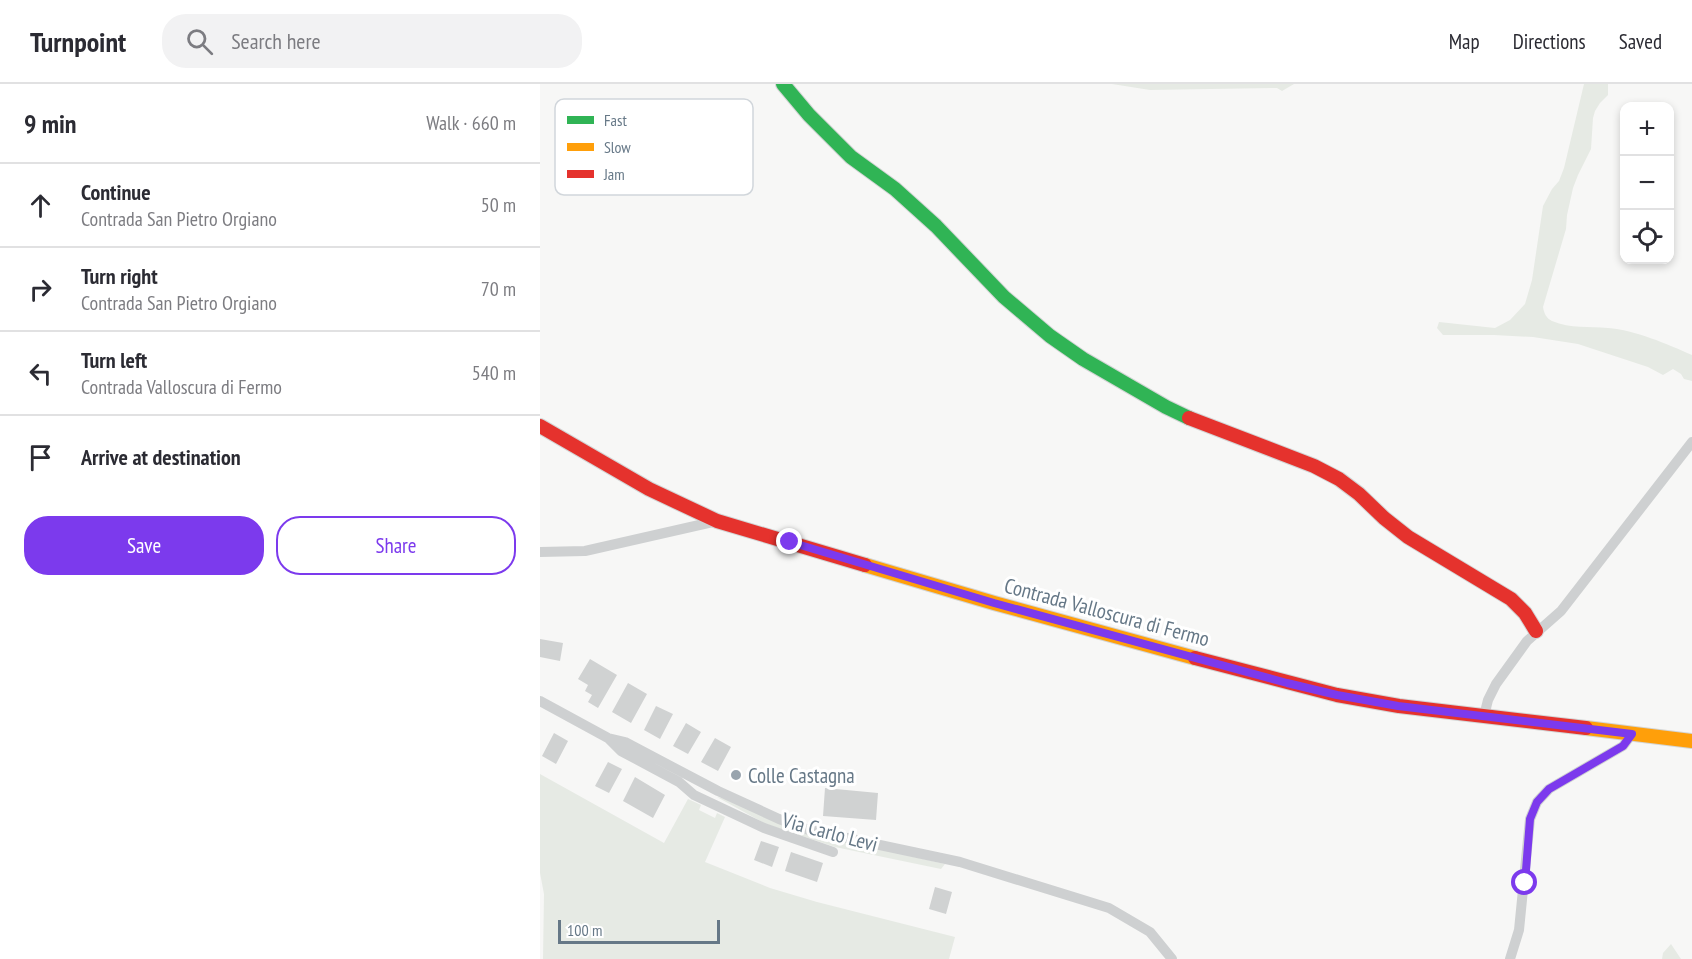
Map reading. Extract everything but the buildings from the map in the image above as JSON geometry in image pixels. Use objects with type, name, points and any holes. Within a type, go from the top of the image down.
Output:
[{"type":"street","points":[[783,84],[809,115],[851,157],[895,189],[936,226],[1004,297],[1050,336],[1092,365],[1183,415],[1314,466],[1339,479],[1408,537],[1511,599],[1524,610],[1536,631]]},
{"type":"street","name":"Contrada Valloscura di Fermo","points":[[540,426],[660,495],[717,522],[994,603],[1337,695],[1398,706],[1692,741]]},
{"type":"street","points":[[1484,716],[1488,700],[1496,684],[1527,641],[1562,611],[1692,442]]},
{"type":"street","points":[[540,552],[585,551],[717,522]]},
{"type":"street","name":"Via Carlo Levi","points":[[540,701],[608,738],[625,742],[718,791],[809,830],[960,862],[1109,908],[1150,932],[1172,959]]},
{"type":"street","points":[[1510,959],[1519,930],[1530,819],[1537,802],[1549,789],[1623,746],[1632,734]]},
{"type":"street","name":"Via Carlo Levi","points":[[608,738],[621,751],[679,782],[694,795],[764,828],[833,852]]},
{"type":"shaded area","points":[[1112,84],[1294,84],[1282,91],[1277,88],[1150,90]]},
{"type":"shaded area","points":[[1584,84],[1608,84],[1608,95],[1595,111],[1591,149],[1573,188],[1566,229],[1543,307],[1544,311],[1548,318],[1559,324],[1629,332],[1662,342],[1692,355],[1692,381],[1684,379],[1673,369],[1663,375],[1648,367],[1578,344],[1533,337],[1443,335],[1437,328],[1439,322],[1495,328],[1510,320],[1525,304],[1532,280],[1543,206],[1559,181],[1564,168]]},
{"type":"shaded area","points":[[540,774],[664,843],[688,799],[701,805],[699,810],[715,818],[717,813],[725,817],[705,862],[770,888],[955,937],[949,959],[543,959],[544,894],[540,873]]},
{"type":"shaded area","points":[[717,797],[730,800],[808,833],[945,864],[941,869],[835,847],[766,824]]},
{"type":"shaded area","points":[[1671,944],[1681,959],[1662,959],[1663,953]]},
{"type":"traffic: fast","points":[[783,84],[809,115],[851,157],[895,189],[936,226],[1004,297],[1050,336],[1083,359],[1189,418]]},
{"type":"traffic: slow","points":[[865,565],[1195,658]]},
{"type":"traffic: slow","points":[[1586,728],[1692,741]]},
{"type":"traffic: jam","points":[[1189,418],[1314,466],[1339,479],[1408,537],[1511,599],[1525,613],[1536,631]]},
{"type":"traffic: jam","points":[[540,426],[649,489],[717,521],[865,565]]},
{"type":"traffic: jam","points":[[1195,658],[1337,695],[1399,706],[1586,728]]},
{"type":"place","name":"Colle Castagna","points":[[736,775]]},
{"type":"route","points":[[790,542],[994,603],[1337,695],[1398,706],[1632,734],[1623,746],[1549,789],[1537,802],[1530,819],[1525,883]]}]
